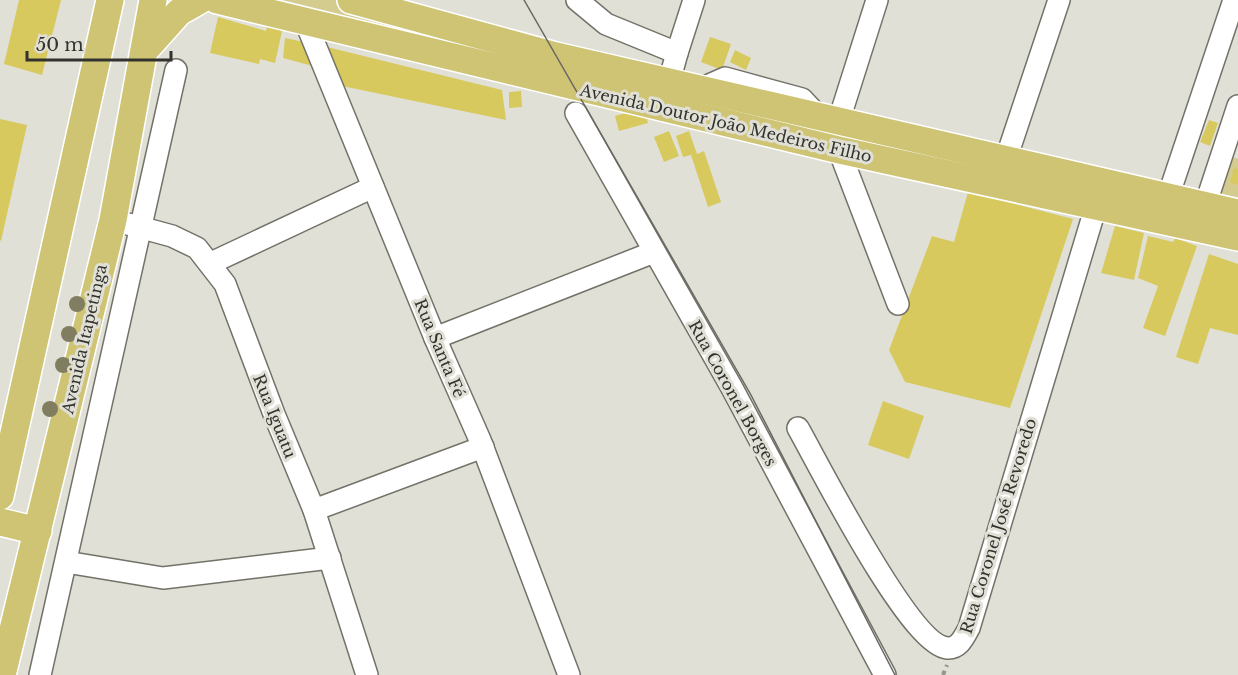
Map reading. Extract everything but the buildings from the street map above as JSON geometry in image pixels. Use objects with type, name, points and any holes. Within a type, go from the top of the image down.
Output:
[{"type":"main road","points":[[48,488],[2,487],[110,0]]},
{"type":"main road","name":"Avenida Itapetinga","points":[[2,675],[113,220],[153,0]]},
{"type":"main road","points":[[141,56],[179,12],[200,0]]},
{"type":"main road","name":"Avenida Doutor João Medeiros Filho","points":[[217,0],[839,150],[1238,237]]},
{"type":"main road","name":"Avenida Doutor João Medeiros Filho","points":[[351,0],[556,56],[1238,213]]},
{"type":"main road","points":[[0,522],[38,531]]},
{"type":"street","points":[[577,0],[606,24],[677,53]]},
{"type":"street","points":[[669,82],[694,0]]},
{"type":"street","points":[[828,118],[877,0]]},
{"type":"street","points":[[1006,159],[1059,0]]},
{"type":"street","points":[[1168,197],[1234,0]]},
{"type":"street","name":"Rua Santa Fé","points":[[306,23],[435,338],[483,447],[569,675]]},
{"type":"street","name":"Avenida Itapetinga","points":[[40,675],[176,70]]},
{"type":"street","points":[[1205,206],[1231,149],[1238,106]]},
{"type":"street","name":"Rua Coronel Borges","points":[[576,112],[732,388],[885,675]]},
{"type":"street","points":[[839,150],[898,304]]},
{"type":"street","points":[[211,262],[373,187]]},
{"type":"street","name":"Rua Coronel José Revoredo","points":[[798,428],[888,588],[925,634],[944,648],[954,648],[963,640],[969,628],[1096,206]]},
{"type":"street","name":"Rua Iguatu","points":[[113,220],[172,236],[197,248],[211,262],[225,284],[274,414],[314,510],[367,675]]},
{"type":"street","points":[[435,338],[654,252]]},
{"type":"street","points":[[314,510],[483,447]]},
{"type":"street","points":[[66,562],[163,578],[330,558]]},
{"type":"shaded area","points":[[283,0],[338,0],[497,54]]},
{"type":"shaded area","points":[[1230,156],[1238,159],[1238,199],[1225,197],[1219,189]]},
{"type":"tram line","points":[[524,0],[751,395],[895,675]]}]
